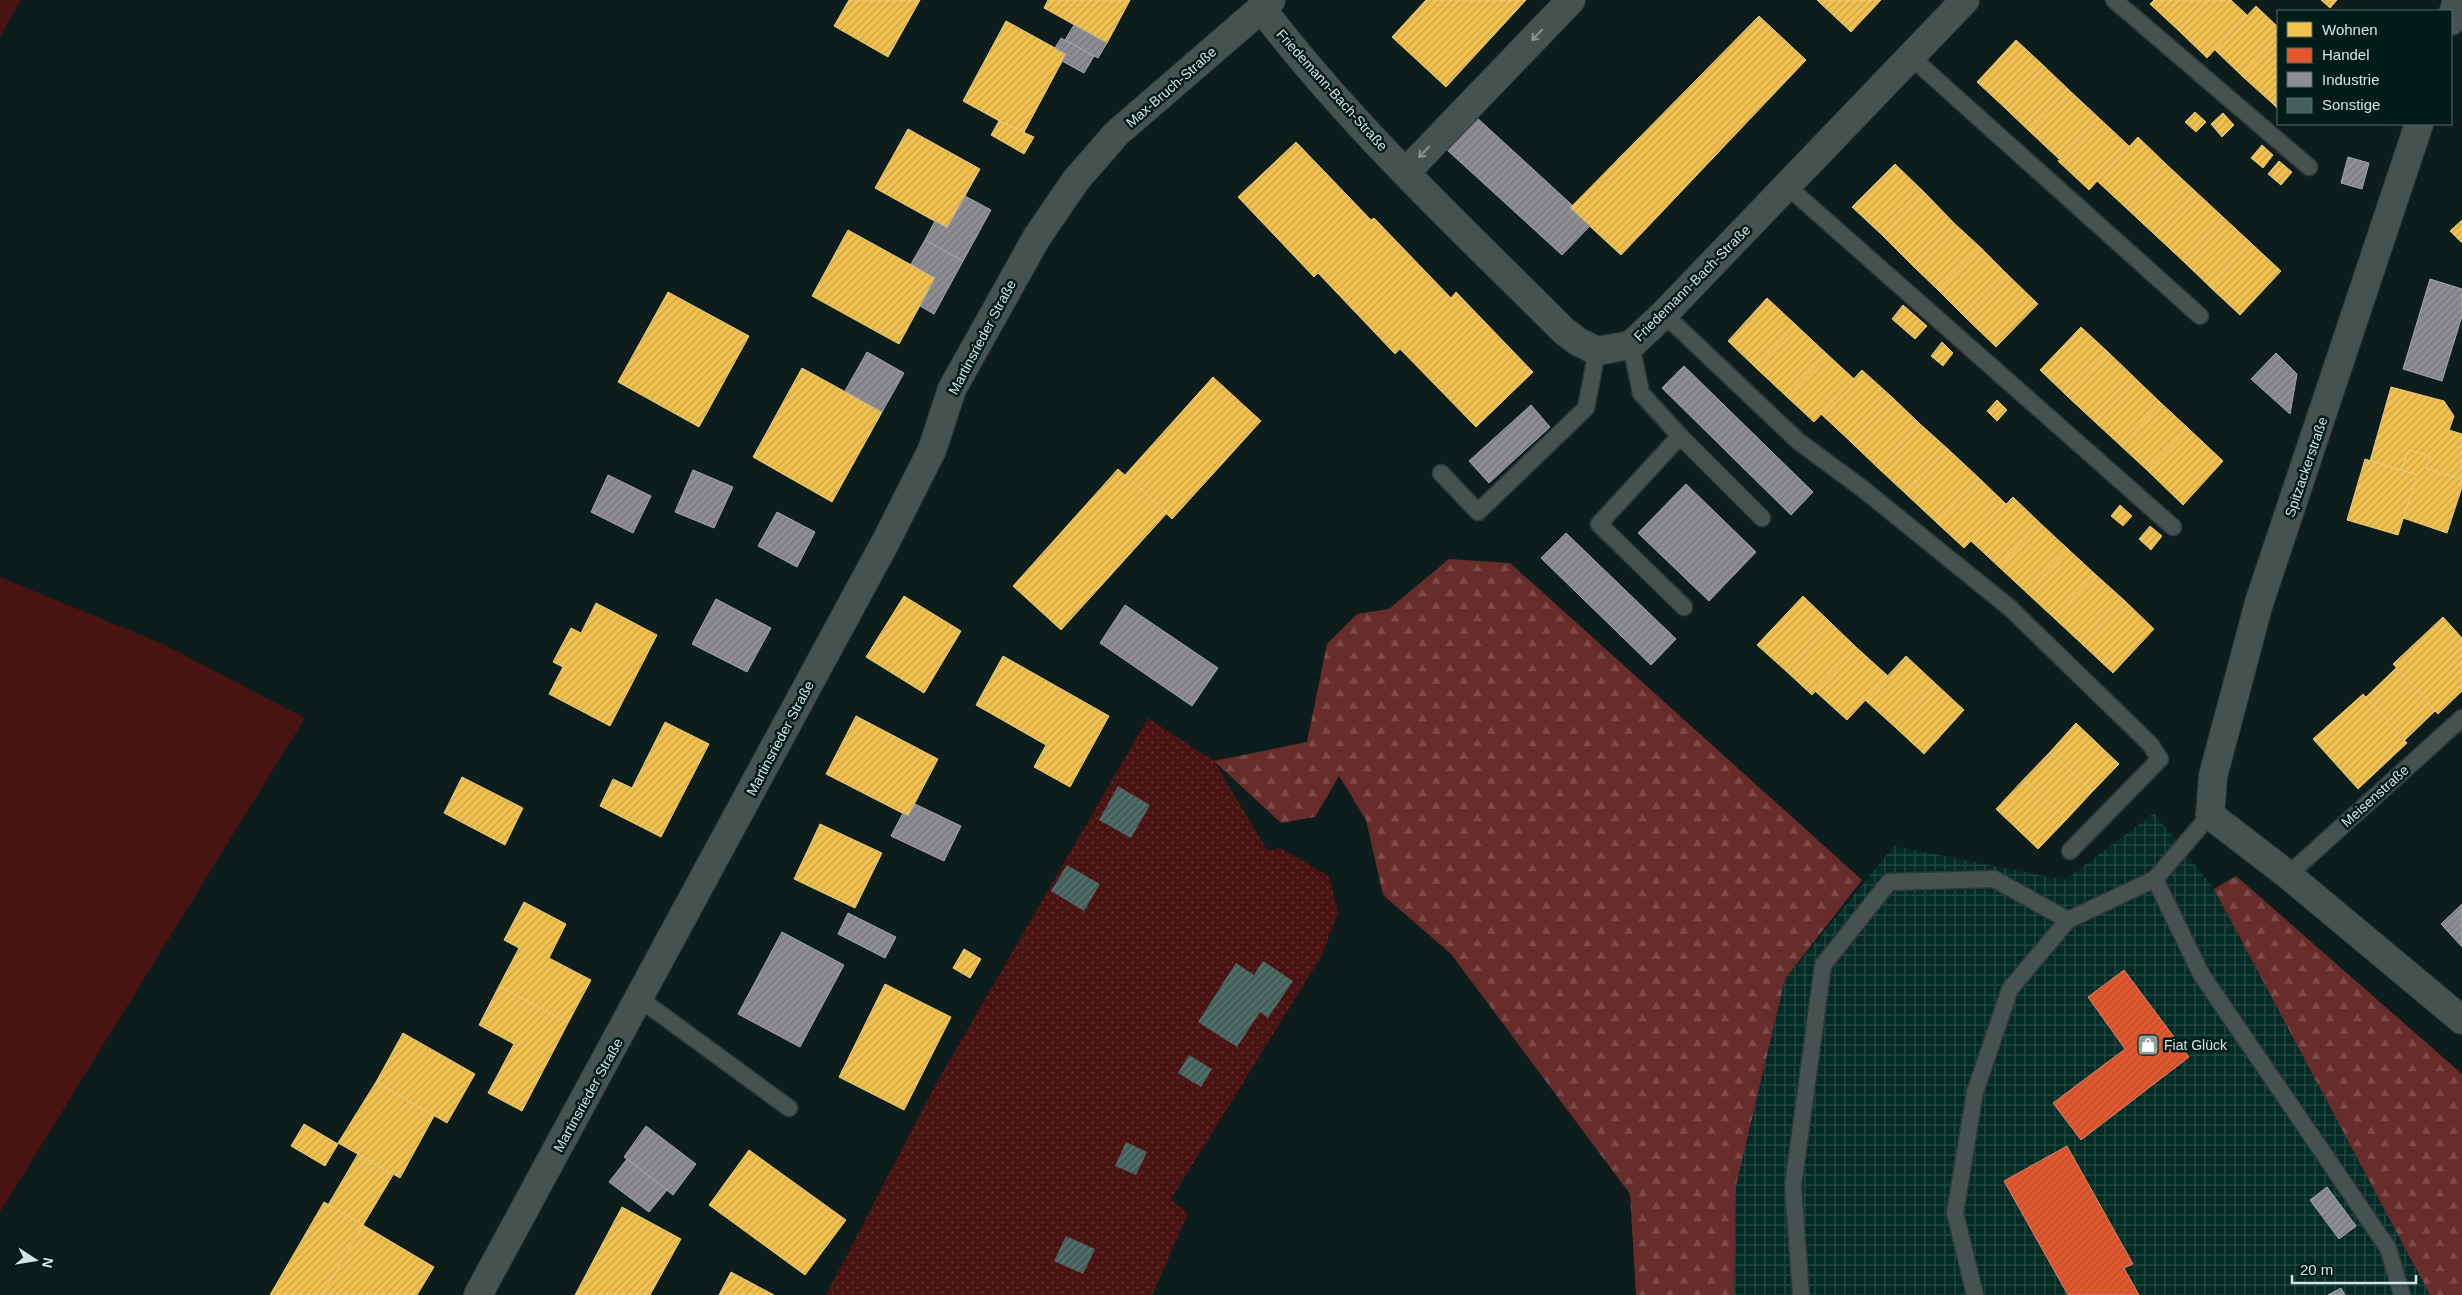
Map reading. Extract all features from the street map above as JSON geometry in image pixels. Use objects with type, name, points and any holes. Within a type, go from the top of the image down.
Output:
[{"type":"street","points":[[1406,172],[1571,0]]},
{"type":"street","name":"Friedemann-Bach-Straße","points":[[1266,4],[1300,58],[1406,172],[1564,331],[1577,342],[1597,351],[1631,345],[1664,314],[1965,0]]},
{"type":"street","points":[[2452,18],[2457,0]]},
{"type":"street","name":"Max-Bruch-Straße","points":[[1076,180],[1118,133],[1266,4]]},
{"type":"street","name":"Spitzackerstraße","points":[[2210,815],[2213,776],[2259,603],[2419,125]]},
{"type":"street","name":"Martinsrieder Straße","points":[[478,1295],[885,543],[932,450],[952,389],[1037,237],[1076,180]]},
{"type":"street","points":[[2210,815],[2288,875],[2462,1020]]},
{"type":"lane","points":[[2114,0],[2309,167]]},
{"type":"lane","points":[[1910,56],[2200,316]]},
{"type":"lane","points":[[1787,186],[2173,526]]},
{"type":"lane","points":[[1664,314],[1798,441],[1863,489],[2010,608],[2150,744],[2160,758],[2070,851]]},
{"type":"lane","points":[[1631,345],[1641,393],[1680,436],[1762,518]]},
{"type":"lane","points":[[1441,472],[1478,512],[1586,408],[1597,351]]},
{"type":"lane","points":[[1680,436],[1599,524],[1684,607]]},
{"type":"lane","name":"Meisenstraße","points":[[2288,875],[2462,718]]},
{"type":"lane","points":[[1975,1295],[1955,1213],[1975,1092],[2010,989],[2068,920],[2155,878],[2210,815]]},
{"type":"lane","points":[[2155,878],[2201,974],[2388,1248],[2402,1295]]},
{"type":"lane","points":[[1801,1295],[1793,1186],[1823,965],[1890,882],[1994,879],[2068,920]]},
{"type":"lane","points":[[640,998],[789,1108]]},
{"type":"shaded area","points":[[0,0],[21,0],[0,37]]},
{"type":"shaded area","points":[[0,577],[163,644],[305,718],[0,1212]]},
{"type":"shaded area","points":[[1148,718],[1214,761],[1267,850],[1280,848],[1329,876],[1338,913],[1321,957],[1171,1199],[1188,1214],[1152,1295],[826,1295],[937,1082]]},
{"type":"shaded area","points":[[2154,813],[2214,889],[2430,1295],[1734,1295],[1736,1186],[1785,979],[1894,846],[2065,880]]},
{"type":"green space","points":[[1449,559],[1510,563],[1862,880],[1785,979],[1736,1186],[1734,1295],[1636,1295],[1630,1194],[1451,954],[1383,895],[1366,820],[1339,776],[1315,817],[1281,823],[1214,761],[1307,742],[1327,644],[1357,614],[1389,609]]},
{"type":"green space","points":[[2236,876],[2462,1074],[2462,1295],[2430,1295],[2214,889]]},
{"type":"building: Wohnen","points":[[849,0],[920,0],[888,57],[834,26]]},
{"type":"building: Wohnen","points":[[1048,0],[1130,0],[1107,43],[1044,8]]},
{"type":"building: Wohnen","points":[[1426,0],[1526,0],[1446,87],[1392,37]]},
{"type":"building: Wohnen","points":[[1817,0],[1881,0],[1851,32]]},
{"type":"building: Wohnen","points":[[2154,0],[2206,0],[2178,30],[2150,4]]},
{"type":"building: Wohnen","points":[[2206,0],[2231,0],[2247,15],[2207,58],[2178,30]]},
{"type":"building: Wohnen","points":[[2321,0],[2337,0],[2330,8]]},
{"type":"building: Wohnen","points":[[2256,6],[2277,26],[2277,38],[2242,76],[2215,50]]},
{"type":"building: Wohnen","points":[[1759,16],[1806,60],[1621,255],[1570,208]]},
{"type":"building: Wohnen","points":[[1006,21],[1066,54],[1023,134],[963,101]]},
{"type":"building: Wohnen","points":[[2277,38],[2277,97],[2272,103],[2242,76]]},
{"type":"building: Wohnen","points":[[2016,40],[2044,66],[2005,108],[1977,82]]},
{"type":"building: Wohnen","points":[[2044,66],[2068,89],[2029,131],[2005,108]]},
{"type":"building: Wohnen","points":[[2068,89],[2098,117],[2059,159],[2029,131]]},
{"type":"building: Wohnen","points":[[2277,97],[2277,108],[2272,103]]},
{"type":"building: Wohnen","points":[[2195,112],[2206,122],[2196,132],[2185,122]]},
{"type":"building: Wohnen","points":[[2223,113],[2234,125],[2222,137],[2211,124]]},
{"type":"building: Wohnen","points":[[2098,117],[2129,146],[2089,190],[2058,161]]},
{"type":"building: Wohnen","points":[[999,121],[1034,137],[1024,154],[991,135]]},
{"type":"building: Wohnen","points":[[908,129],[980,169],[947,228],[875,188]]},
{"type":"building: Wohnen","points":[[2138,137],[2165,163],[2124,206],[2097,181]]},
{"type":"building: Wohnen","points":[[1296,142],[1371,220],[1374,218],[1451,298],[1456,292],[1533,372],[1476,427],[1400,349],[1395,354],[1318,273],[1314,277],[1238,197]]},
{"type":"building: Wohnen","points":[[2262,145],[2273,155],[2263,168],[2251,158]]},
{"type":"building: Wohnen","points":[[2279,161],[2292,172],[2281,185],[2268,174]]},
{"type":"building: Wohnen","points":[[2165,163],[2195,191],[2154,234],[2124,206]]},
{"type":"building: Wohnen","points":[[1895,164],[1924,192],[1882,235],[1852,207]]},
{"type":"building: Wohnen","points":[[2195,191],[2223,217],[2182,260],[2154,234]]},
{"type":"building: Wohnen","points":[[1924,192],[1954,223],[1913,266],[1882,235]]},
{"type":"building: Wohnen","points":[[2223,217],[2251,243],[2210,287],[2182,260]]},
{"type":"building: Wohnen","points":[[2462,220],[2462,243],[2450,231]]},
{"type":"building: Wohnen","points":[[1954,223],[1980,247],[1938,290],[1913,266]]},
{"type":"building: Wohnen","points":[[848,230],[935,278],[899,344],[812,296]]},
{"type":"building: Wohnen","points":[[2251,243],[2281,271],[2240,315],[2210,287]]},
{"type":"building: Wohnen","points":[[1980,247],[2007,274],[1965,317],[1938,290]]},
{"type":"building: Wohnen","points":[[2007,274],[2038,304],[1996,347],[1965,317]]},
{"type":"building: Wohnen","points":[[668,292],[749,336],[699,427],[618,382]]},
{"type":"building: Wohnen","points":[[1767,298],[1796,325],[1756,368],[1728,341]]},
{"type":"building: Wohnen","points":[[1903,305],[1927,326],[1915,339],[1892,319]]},
{"type":"building: Wohnen","points":[[1796,325],[1827,354],[1787,397],[1756,368]]},
{"type":"building: Wohnen","points":[[2081,327],[2108,352],[2067,396],[2040,370]]},
{"type":"building: Wohnen","points":[[1942,342],[1953,353],[1943,366],[1931,356]]},
{"type":"building: Wohnen","points":[[2108,352],[2136,379],[2096,423],[2067,396]]},
{"type":"building: Wohnen","points":[[1827,354],[1854,379],[1814,422],[1787,397]]},
{"type":"building: Wohnen","points":[[802,368],[882,412],[832,502],[753,457]]},
{"type":"building: Wohnen","points":[[1862,370],[1893,398],[1851,442],[1821,414]]},
{"type":"building: Wohnen","points":[[1213,377],[1261,421],[1172,519],[1125,475]]},
{"type":"building: Wohnen","points":[[2136,379],[2161,403],[2121,446],[2096,423]]},
{"type":"building: Wohnen","points":[[2391,387],[2444,401],[2454,416],[2449,430],[2462,434],[2462,480],[2426,468],[2430,457],[2409,450],[2401,470],[2370,461]]},
{"type":"building: Wohnen","points":[[1893,398],[1919,423],[1878,468],[1851,442]]},
{"type":"building: Wohnen","points":[[1997,400],[2007,410],[1997,421],[1987,411]]},
{"type":"building: Wohnen","points":[[2161,403],[2188,428],[2148,471],[2121,446]]},
{"type":"building: Wohnen","points":[[1919,423],[1948,449],[1906,494],[1878,468]]},
{"type":"building: Wohnen","points":[[2188,428],[2223,461],[2183,505],[2148,471]]},
{"type":"building: Wohnen","points":[[1948,449],[1979,478],[1937,523],[1906,494]]},
{"type":"building: Wohnen","points":[[2409,450],[2430,457],[2426,468],[2462,480],[2462,487],[2447,533],[2403,518],[2417,475],[2401,470]]},
{"type":"building: Wohnen","points":[[2365,459],[2417,475],[2398,535],[2347,520]]},
{"type":"building: Wohnen","points":[[1118,469],[1167,513],[1061,630],[1013,586]]},
{"type":"building: Wohnen","points":[[1979,478],[2006,504],[1964,548],[1937,523]]},
{"type":"building: Wohnen","points":[[2013,497],[2040,523],[1999,567],[1971,541]]},
{"type":"building: Wohnen","points":[[2120,505],[2132,516],[2123,526],[2111,516]]},
{"type":"building: Wohnen","points":[[2040,523],[2068,549],[2027,593],[1999,567]]},
{"type":"building: Wohnen","points":[[2150,526],[2162,536],[2151,550],[2139,539]]},
{"type":"building: Wohnen","points":[[2068,549],[2095,574],[2054,618],[2027,593]]},
{"type":"building: Wohnen","points":[[2095,574],[2124,600],[2083,645],[2054,618]]},
{"type":"building: Wohnen","points":[[904,596],[961,631],[924,693],[866,657]]},
{"type":"building: Wohnen","points":[[1803,596],[1831,623],[1786,671],[1757,645]]},
{"type":"building: Wohnen","points":[[2124,600],[2154,629],[2113,673],[2083,645]]},
{"type":"building: Wohnen","points":[[596,603],[657,635],[610,726],[549,694],[563,667],[553,662],[571,628],[581,633]]},
{"type":"building: Wohnen","points":[[2443,617],[2462,638],[2462,691],[2438,714],[2393,664]]},
{"type":"building: Wohnen","points":[[1831,623],[1856,647],[1812,695],[1786,671]]},
{"type":"building: Wohnen","points":[[1856,647],[1888,676],[1847,720],[1815,691]]},
{"type":"building: Wohnen","points":[[1003,656],[1109,716],[1070,787],[1034,767],[1046,745],[976,705]]},
{"type":"building: Wohnen","points":[[1906,656],[1936,684],[1896,728],[1865,700]]},
{"type":"building: Wohnen","points":[[2396,668],[2435,711],[2405,740],[2366,697]]},
{"type":"building: Wohnen","points":[[1936,684],[1964,710],[1924,754],[1896,728]]},
{"type":"building: Wohnen","points":[[2363,694],[2407,743],[2358,789],[2313,739]]},
{"type":"building: Wohnen","points":[[856,716],[938,759],[908,816],[826,774]]},
{"type":"building: Wohnen","points":[[665,722],[709,744],[661,837],[600,806],[613,779],[632,788]]},
{"type":"building: Wohnen","points":[[2076,723],[2119,764],[2092,792],[2050,752]]},
{"type":"building: Wohnen","points":[[2050,752],[2092,792],[2066,820],[2024,779]]},
{"type":"building: Wohnen","points":[[462,777],[523,808],[505,845],[444,813]]},
{"type":"building: Wohnen","points":[[2024,779],[2066,820],[2038,849],[1996,809]]},
{"type":"building: Wohnen","points":[[820,824],[882,853],[855,908],[794,879]]},
{"type":"building: Wohnen","points":[[524,902],[566,924],[549,958],[591,980],[568,1023],[499,986],[519,948],[504,940]]},
{"type":"building: Wohnen","points":[[964,949],[981,959],[970,978],[953,968]]},
{"type":"building: Wohnen","points":[[885,984],[951,1017],[904,1110],[839,1077]]},
{"type":"building: Wohnen","points":[[499,986],[568,1023],[522,1111],[488,1093],[514,1044],[479,1025]]},
{"type":"building: Wohnen","points":[[403,1033],[475,1074],[447,1123],[376,1082]]},
{"type":"building: Wohnen","points":[[376,1082],[434,1116],[400,1178],[338,1143]]},
{"type":"building: Wohnen","points":[[304,1124],[338,1144],[325,1166],[291,1146]]},
{"type":"building: Wohnen","points":[[749,1150],[846,1220],[805,1275],[709,1205]]},
{"type":"building: Wohnen","points":[[358,1154],[393,1175],[363,1225],[328,1205]]},
{"type":"building: Wohnen","points":[[324,1202],[363,1225],[322,1295],[270,1295]]},
{"type":"building: Wohnen","points":[[622,1207],[681,1239],[650,1295],[575,1295]]},
{"type":"building: Wohnen","points":[[363,1225],[434,1267],[417,1295],[322,1295]]},
{"type":"building: Wohnen","points":[[731,1272],[774,1295],[719,1295]]},
{"type":"building: Handel","points":[[2124,970],[2189,1057],[2081,1140],[2053,1103],[2125,1049],[2088,997]]},
{"type":"building: Handel","points":[[2067,1146],[2133,1264],[2124,1268],[2139,1295],[2068,1295],[2004,1181]]},
{"type":"building: Industrie","points":[[1074,25],[1107,43],[1098,58],[1065,40]]},
{"type":"building: Industrie","points":[[1061,38],[1094,56],[1084,73],[1062,61],[1066,54],[1055,48]]},
{"type":"building: Industrie","points":[[1475,116],[1572,205],[1570,208],[1590,226],[1562,255],[1446,149]]},
{"type":"building: Industrie","points":[[2348,157],[2369,163],[2362,189],[2341,183]]},
{"type":"building: Industrie","points":[[965,196],[991,210],[963,261],[925,240],[935,221],[947,228]]},
{"type":"building: Industrie","points":[[925,240],[963,261],[934,314],[920,306],[935,278],[911,264]]},
{"type":"building: Industrie","points":[[2430,279],[2462,289],[2462,316],[2442,381],[2403,369]]},
{"type":"building: Industrie","points":[[867,352],[904,373],[882,412],[845,391]]},
{"type":"building: Industrie","points":[[2276,353],[2297,374],[2290,414],[2251,379]]},
{"type":"building: Industrie","points":[[1684,366],[1813,492],[1791,515],[1662,388]]},
{"type":"building: Industrie","points":[[1531,405],[1550,427],[1489,483],[1469,461]]},
{"type":"building: Industrie","points":[[693,470],[733,487],[714,528],[675,512]]},
{"type":"building: Industrie","points":[[608,475],[651,496],[633,533],[591,512]]},
{"type":"building: Industrie","points":[[1686,484],[1756,552],[1709,601],[1638,533]]},
{"type":"building: Industrie","points":[[777,512],[815,532],[797,567],[758,546]]},
{"type":"building: Industrie","points":[[1566,533],[1676,639],[1651,665],[1541,558]]},
{"type":"building: Industrie","points":[[716,599],[771,628],[747,672],[692,644]]},
{"type":"building: Industrie","points":[[1125,605],[1218,668],[1192,706],[1100,643]]},
{"type":"building: Industrie","points":[[915,804],[961,826],[944,861],[891,836],[903,813],[908,816]]},
{"type":"building: Industrie","points":[[2462,904],[2462,947],[2441,924]]},
{"type":"building: Industrie","points":[[848,913],[896,937],[885,958],[838,934]]},
{"type":"building: Industrie","points":[[782,932],[844,965],[800,1047],[738,1014]]},
{"type":"building: Industrie","points":[[646,1126],[696,1164],[673,1195],[624,1157]]},
{"type":"building: Industrie","points":[[627,1159],[667,1190],[649,1212],[609,1182]]},
{"type":"building: Industrie","points":[[2327,1187],[2356,1226],[2339,1239],[2310,1200]]},
{"type":"building: Industrie","points":[[2341,1288],[2345,1295],[2328,1295]]},
{"type":"building: Sonstige","points":[[1118,786],[1150,805],[1131,838],[1099,820]]},
{"type":"building: Sonstige","points":[[1067,865],[1100,884],[1084,911],[1051,891]]},
{"type":"building: Sonstige","points":[[1263,961],[1293,981],[1268,1018],[1260,1012],[1237,1047],[1198,1022],[1236,963],[1254,975]]},
{"type":"building: Sonstige","points":[[1189,1055],[1212,1069],[1201,1087],[1178,1073]]},
{"type":"building: Sonstige","points":[[1126,1142],[1147,1152],[1136,1175],[1115,1166]]},
{"type":"building: Sonstige","points":[[1066,1236],[1095,1249],[1083,1274],[1054,1261]]},
{"type":"place","name":"Fiat Glück","points":[[2148,1045]]}]
